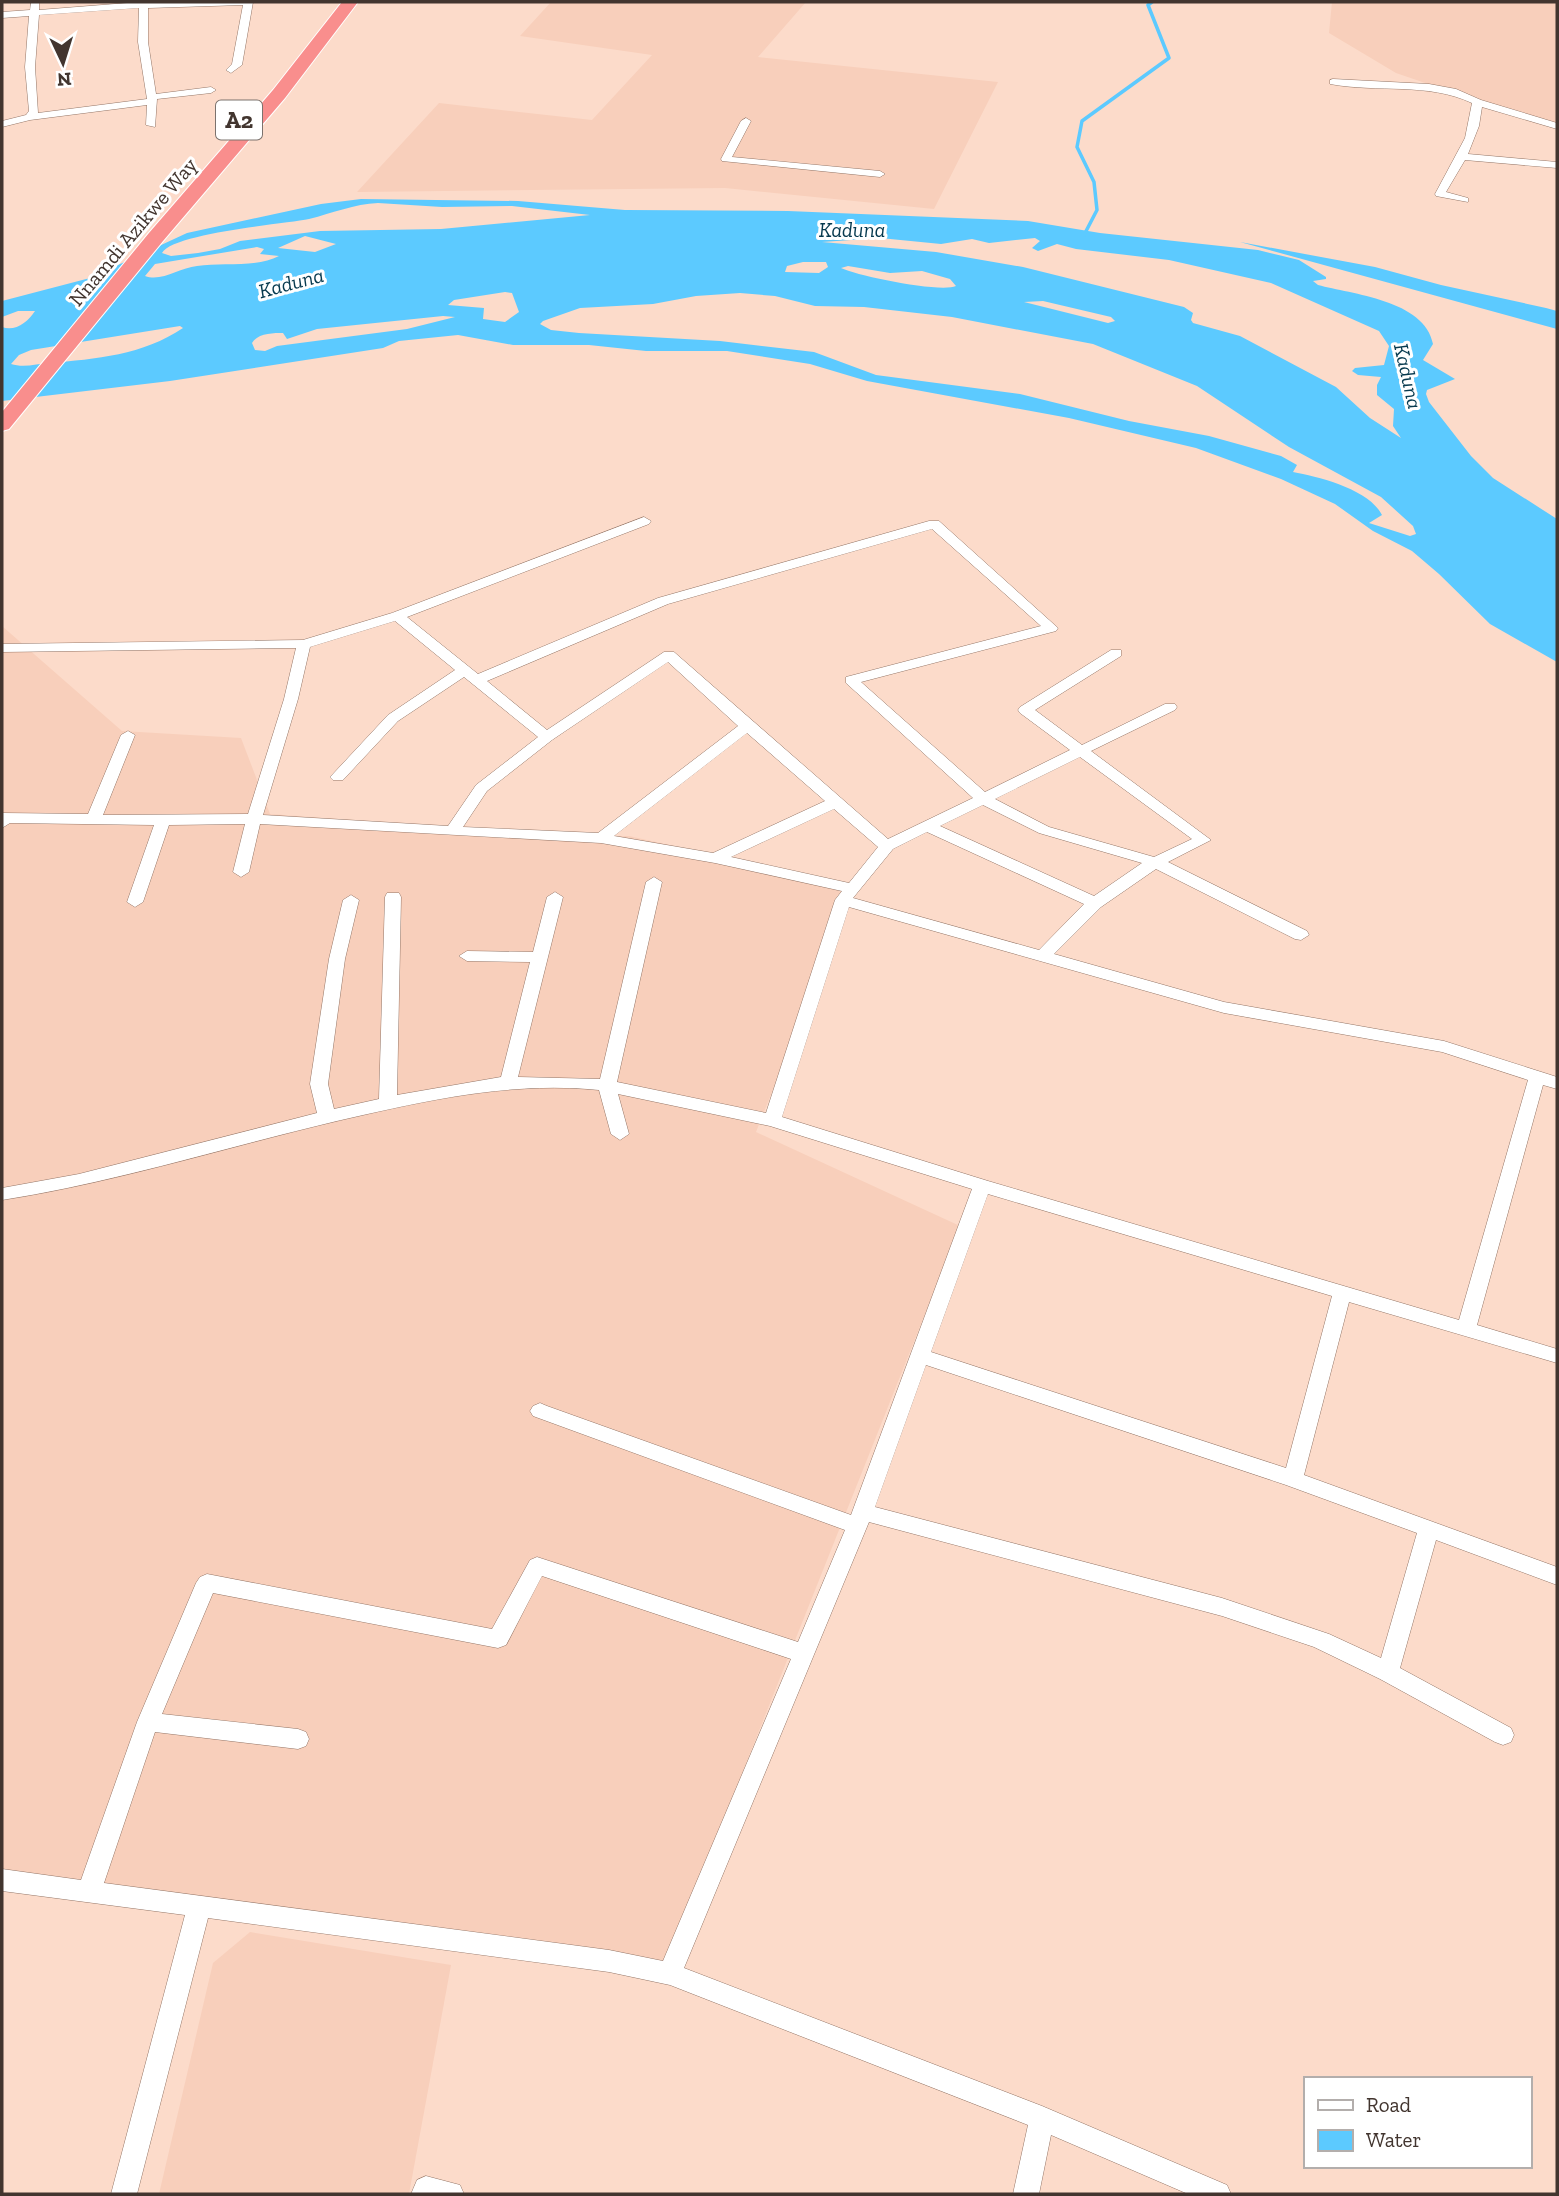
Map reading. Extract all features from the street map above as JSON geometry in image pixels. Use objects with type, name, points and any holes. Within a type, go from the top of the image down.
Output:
[{"type":"highway","name":"Nnamdi Azikwe Way","points":[[2,425],[148,237],[337,2]]},
{"type":"highway","name":"Nnamdi Azikwe Way","points":[[2,402],[279,94],[350,2]]},
{"type":"street","points":[[30,117],[34,111],[30,67],[35,2]]},
{"type":"street","points":[[2,15],[144,4],[247,2],[237,65],[231,70]]},
{"type":"street","points":[[144,4],[143,42],[153,99],[151,125]]},
{"type":"street","points":[[1333,82],[1429,87],[1456,92],[1477,102],[1557,126]]},
{"type":"street","points":[[2,124],[30,117],[211,90]]},
{"type":"street","points":[[1464,200],[1440,194],[1462,155],[1477,111],[1477,102]]},
{"type":"street","points":[[746,121],[726,159],[880,174]]},
{"type":"street","points":[[1462,155],[1473,159],[1557,165]]},
{"type":"street","points":[[2,648],[304,643],[397,616],[645,521]]},
{"type":"street","points":[[478,680],[663,601],[934,524],[1051,628],[851,680],[984,799],[1044,830],[1155,862],[1301,935]]},
{"type":"street","points":[[397,616],[547,737]]},
{"type":"street","points":[[241,872],[254,819],[291,699],[304,643]]},
{"type":"street","points":[[1041,957],[1095,903],[1155,862],[1203,840],[1025,710],[1116,653]]},
{"type":"street","points":[[453,831],[481,788],[547,737],[669,655],[887,846]]},
{"type":"street","points":[[338,777],[393,718],[465,670]]},
{"type":"street","points":[[772,1120],[847,894],[887,846],[1170,707]]},
{"type":"street","points":[[601,838],[747,726]]},
{"type":"street","points":[[94,819],[128,735]]},
{"type":"street","points":[[715,858],[836,802]]},
{"type":"street","points":[[2,823],[4,818],[254,819],[601,838],[715,858],[847,894],[1041,957],[1224,1007],[1444,1047],[1557,1083]]},
{"type":"street","points":[[135,902],[163,820]]},
{"type":"street","points":[[929,827],[1095,903]]},
{"type":"street","points":[[620,1134],[607,1086],[654,882]]},
{"type":"street","points":[[388,1103],[393,897]]},
{"type":"street","points":[[508,1083],[555,897]]},
{"type":"street","points":[[327,1117],[319,1084],[337,959],[351,900]]},
{"type":"street","points":[[467,956],[540,957]]},
{"type":"street","points":[[1466,1329],[1537,1077]]},
{"type":"street","points":[[2,1194],[79,1180],[327,1117],[444,1091],[508,1083],[607,1086],[772,1120],[982,1186],[1557,1356]]},
{"type":"street","points":[[670,1974],[805,1654],[859,1518],[982,1186]]},
{"type":"street","points":[[1293,1479],[1342,1293]]},
{"type":"street","points":[[921,1356],[1293,1479],[1557,1576]]},
{"type":"street","points":[[540,1411],[859,1518],[1222,1607],[1321,1640],[1388,1672],[1503,1735]]},
{"type":"street","points":[[1388,1672],[1429,1528]]},
{"type":"street","points":[[89,1891],[148,1722],[207,1583],[498,1639],[537,1566],[805,1654]]},
{"type":"street","points":[[148,1722],[298,1739]]},
{"type":"street","points":[[2,1880],[609,1961],[670,1974],[1042,2118],[1218,2194]]},
{"type":"street","points":[[124,2194],[199,1906]]},
{"type":"street","points":[[1026,2194],[1042,2118]]},
{"type":"street","points":[[424,2194],[426,2189],[451,2194]]},
{"type":"shaded area","points":[[551,2],[806,2],[758,57],[998,82],[934,209],[725,188],[357,192],[439,103],[592,120],[652,55],[520,36]]},
{"type":"shaded area","points":[[1332,2],[1557,2],[1557,128],[1396,73],[1329,33]]},
{"type":"shaded area","points":[[2,626],[122,731],[241,738],[270,814],[573,836],[629,836],[794,873],[851,893],[756,1132],[960,1226],[667,1962],[2,1877]]},
{"type":"shaded area","points":[[250,1932],[451,1965],[409,2194],[159,2194],[213,1963]]},
{"type":"water","name":"Kaduna","points":[[361,199],[518,201],[625,210],[788,211],[1028,221],[1100,233],[1258,250],[1299,260],[1326,277],[1313,281],[1318,285],[1385,301],[1416,317],[1427,329],[1433,344],[1423,360],[1455,379],[1427,390],[1429,402],[1471,456],[1493,478],[1557,519],[1557,662],[1490,624],[1412,551],[1373,531],[1335,504],[1281,479],[1196,448],[1069,418],[867,381],[810,364],[727,351],[646,351],[589,345],[513,345],[458,335],[399,341],[383,348],[170,381],[2,401],[2,327],[21,325],[35,311],[18,311],[2,317],[2,301],[90,278],[187,233],[321,204]],"holes":[[[378,203],[442,207],[512,206],[590,215],[441,229],[320,231],[240,241],[220,249],[198,253],[171,256],[162,253],[170,246],[186,240],[230,230],[309,219],[360,205]],[[305,236],[336,244],[315,252],[278,248]],[[880,238],[941,244],[972,239],[989,243],[1035,238],[1040,241],[1032,248],[1038,251],[1057,244],[1076,249],[1169,260],[1271,283],[1379,331],[1389,346],[1384,365],[1355,368],[1352,371],[1358,375],[1381,377],[1377,385],[1377,395],[1394,409],[1393,426],[1401,438],[1370,418],[1336,387],[1240,336],[1193,323],[1193,313],[1184,307],[1023,267],[936,252],[822,242]],[[257,247],[264,249],[260,254],[279,256],[260,262],[197,266],[164,276],[145,276],[155,264]],[[803,262],[826,262],[828,267],[819,273],[785,272],[787,266]],[[848,266],[890,273],[922,271],[950,279],[956,286],[947,288],[899,283],[841,268]],[[505,292],[512,293],[519,312],[505,322],[483,319],[484,308],[448,305],[454,300]],[[740,293],[775,296],[815,306],[864,307],[952,317],[1093,344],[1197,386],[1289,447],[1381,497],[1413,526],[1416,534],[1410,536],[1369,523],[1382,515],[1376,506],[1355,491],[1293,472],[1297,465],[1281,456],[1209,436],[1129,421],[1020,394],[876,375],[814,352],[720,341],[579,333],[551,330],[540,324],[580,308],[653,304],[696,296]],[[1043,301],[1111,317],[1115,321],[1108,323],[1024,302]],[[455,317],[407,329],[277,346],[265,351],[255,350],[252,343],[258,337],[283,333],[287,339],[317,329]],[[180,326],[183,328],[152,344],[102,357],[20,366],[11,364],[19,355],[31,350]]]},
{"type":"water","points":[[1240,242],[1375,267],[1557,311],[1557,329]]},
{"type":"waterway","points":[[1084,235],[1097,210],[1094,182],[1077,147],[1082,121],[1169,58],[1148,5],[1152,2]]}]
